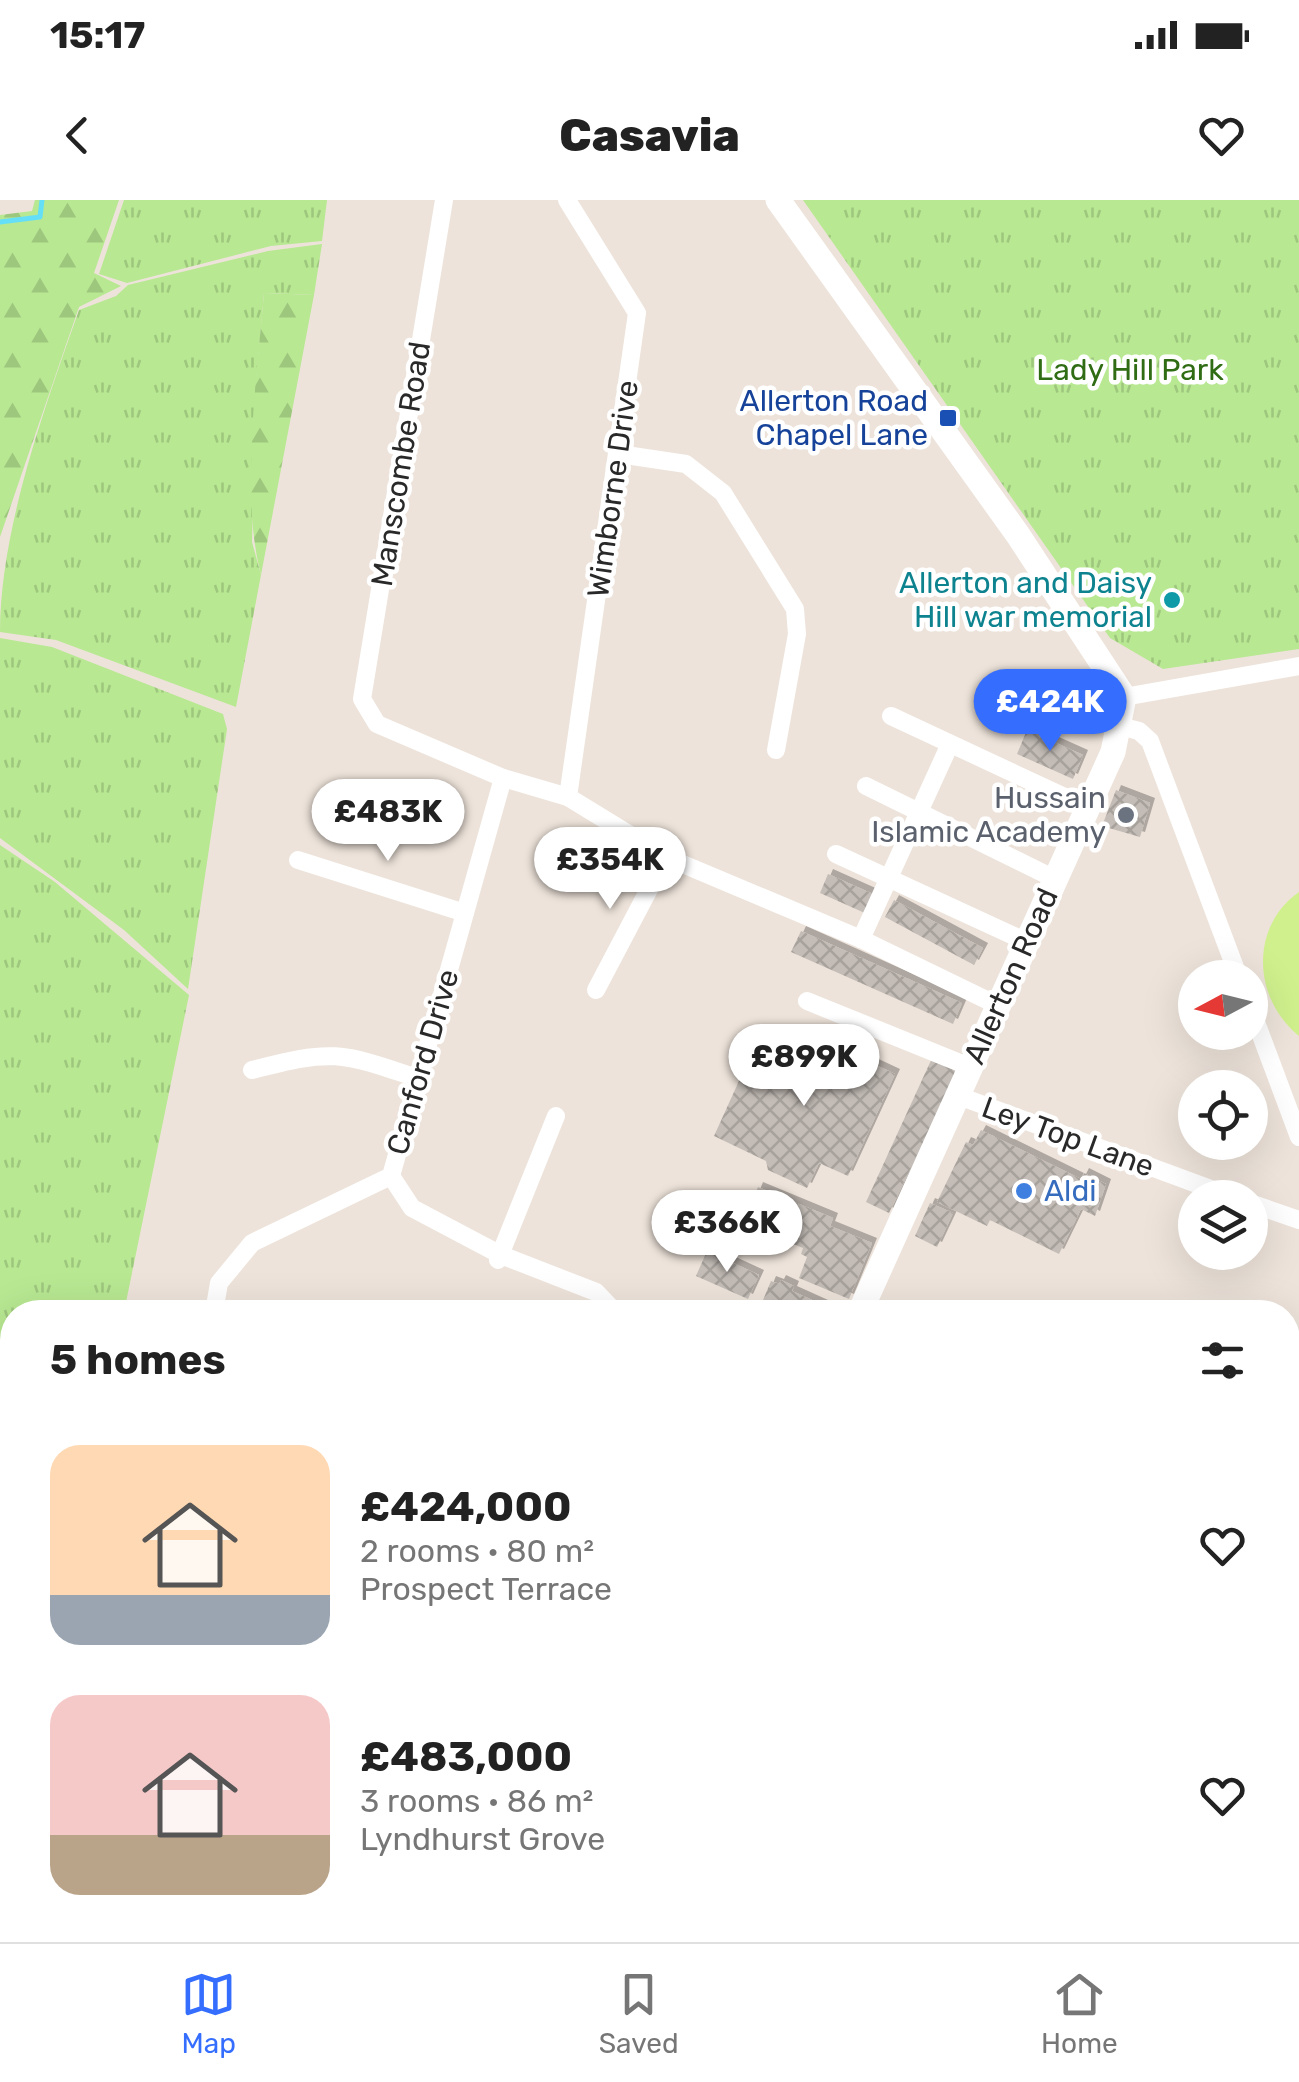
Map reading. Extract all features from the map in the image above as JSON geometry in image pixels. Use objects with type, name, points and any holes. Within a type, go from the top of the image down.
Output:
[{"type":"street","name":"Manscombe Road","points":[[444,200],[362,699],[377,724],[503,778]]},
{"type":"street","name":"Wimborne Drive","points":[[568,200],[637,313],[568,796]]},
{"type":"street","points":[[778,200],[1018,535],[1124,696],[1299,666]]},
{"type":"street","points":[[619,454],[686,464],[723,493],[795,609],[797,634],[776,750]]},
{"type":"street","name":"Allerton Road","points":[[865,1300],[1086,807],[1120,726],[1124,696]]},
{"type":"street","points":[[891,716],[1086,807]]},
{"type":"street","points":[[1120,726],[1139,731],[1150,741],[1232,960]]},
{"type":"street","points":[[861,939],[950,744]]},
{"type":"street","points":[[503,778],[568,796],[666,857],[861,939],[999,1006]]},
{"type":"street","name":"Canford Drive","points":[[216,1300],[219,1284],[252,1243],[391,1176],[503,778]]},
{"type":"street","points":[[866,786],[1055,879]]},
{"type":"street","points":[[836,854],[1027,942]]},
{"type":"street","points":[[596,990],[666,857]]},
{"type":"street","points":[[298,860],[465,913]]},
{"type":"street","points":[[807,1001],[970,1066]]},
{"type":"street","points":[[1266,1050],[1299,1137]]},
{"type":"street","points":[[252,1070],[309,1055],[346,1054],[417,1078]]},
{"type":"street","name":"Ley Top Lane","points":[[958,1096],[1186,1180]]},
{"type":"street","points":[[500,1258],[556,1116]]},
{"type":"street","points":[[391,1176],[412,1208],[500,1258],[596,1292],[604,1300]]},
{"type":"street","points":[[1268,1209],[1299,1220]]},
{"type":"green space","points":[[35,200],[119,200],[94,273],[121,286],[79,307],[0,537],[0,215],[32,211]]},
{"type":"green space","points":[[124,200],[327,200],[322,241],[271,246],[127,283],[99,274]]},
{"type":"green space","name":"Lady Hill Park","points":[[803,200],[1299,200],[1299,649],[1163,669],[1110,638]]},
{"type":"green space","points":[[322,244],[314,295],[264,293],[256,383],[252,542],[261,575],[236,707],[56,640],[0,632],[2,593],[16,510],[79,310],[116,296],[128,285],[268,251]]},
{"type":"green space","points":[[264,293],[314,295],[261,575],[251,473]]},
{"type":"green space","points":[[0,638],[52,647],[223,714],[227,729],[188,989],[124,930],[0,838]]},
{"type":"green space","points":[[0,845],[55,882],[189,995],[126,1300],[0,1300]]},
{"type":"green space","points":[[1299,892],[1299,1036],[1272,1002],[1268,960],[1263,960],[1265,942],[1283,906]]},
{"type":"building","points":[[1027,730],[1083,755],[1073,779],[1017,754]]},
{"type":"building","name":"Hussain Islamic Academy","points":[[1116,790],[1150,803],[1140,837],[1102,826]]},
{"type":"building","points":[[828,874],[875,895],[867,914],[820,893]]},
{"type":"building","points":[[894,900],[983,948],[974,965],[885,917]]},
{"type":"building","points":[[801,931],[962,1003],[953,1024],[791,952]]},
{"type":"building","points":[[814,1036],[895,1074],[848,1176],[819,1163],[807,1188],[768,1170],[766,1161],[714,1136],[758,1039],[803,1060]]},
{"type":"building","points":[[933,1056],[959,1068],[889,1213],[866,1202]]},
{"type":"building","name":"Aldi","points":[[981,1130],[1081,1179],[1084,1173],[1106,1184],[1095,1216],[1081,1209],[1059,1254],[990,1220],[987,1226],[937,1202],[966,1142],[973,1145]]},
{"type":"building","points":[[758,1187],[833,1218],[830,1226],[872,1243],[849,1299],[799,1278],[807,1257],[801,1254],[803,1248],[743,1224]]},
{"type":"building","points":[[930,1203],[953,1213],[937,1247],[915,1236]]},
{"type":"building","points":[[707,1251],[759,1275],[748,1299],[696,1276]]},
{"type":"building","points":[[781,1280],[794,1286],[792,1291],[812,1300],[763,1300],[771,1281],[779,1284]]},
{"type":"waterway","points":[[0,222],[40,217],[42,200]]},
{"type":"place","name":"Allerton Road Chapel Lane","points":[[948,418]]},
{"type":"place","name":"Allerton and Daisy Hill war memorial","points":[[1172,600]]},
{"type":"place","name":"Hussain Islamic Academy","points":[[1126,815]]},
{"type":"place","name":"Aldi","points":[[1024,1191]]}]
